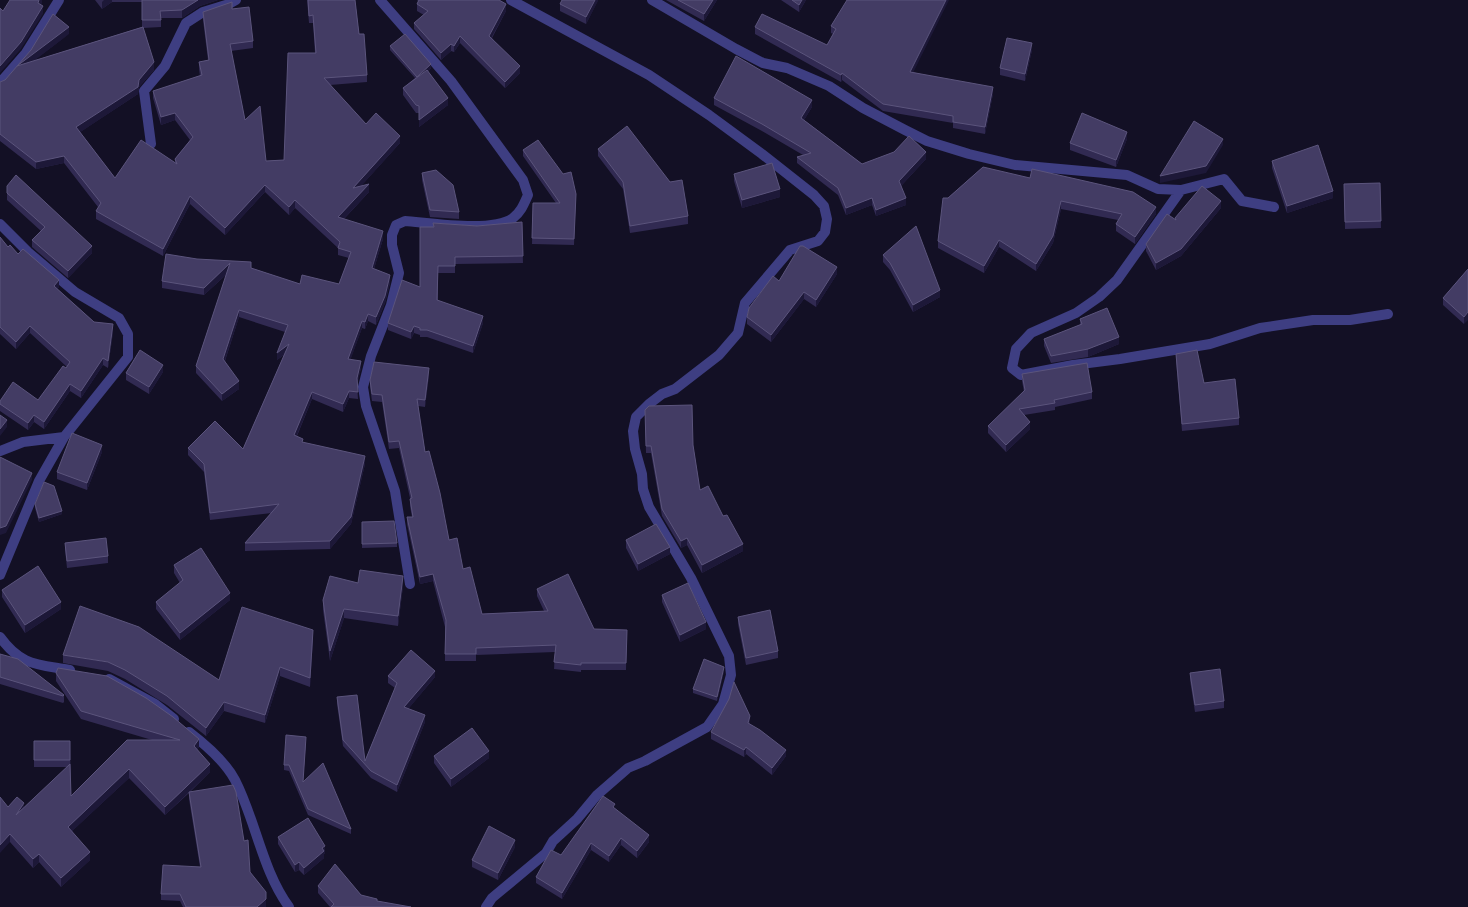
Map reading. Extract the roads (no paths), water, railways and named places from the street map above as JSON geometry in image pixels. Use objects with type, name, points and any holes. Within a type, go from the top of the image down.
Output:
[{"type":"street","points":[[0,83],[26,53],[59,0]]},
{"type":"street","points":[[151,144],[144,91],[165,66],[186,23],[203,12],[229,4],[236,0]]},
{"type":"street","points":[[380,0],[451,81],[523,180],[528,195],[522,209],[512,219],[484,227],[406,221],[396,225],[392,235],[392,245],[399,273],[391,305],[372,356],[363,387],[366,406],[394,491],[410,584]]},
{"type":"street","points":[[486,907],[492,898],[546,853],[553,841],[628,768],[645,761],[707,727],[723,704],[731,675],[729,656],[691,578],[649,507],[643,489],[642,474],[635,449],[633,431],[636,417],[662,394],[675,389],[719,355],[738,333],[745,303],[790,250],[818,241],[825,232],[827,219],[824,206],[814,195],[762,154],[650,74],[511,0]]},
{"type":"street","points":[[652,0],[763,63],[787,68],[829,86],[863,108],[927,141],[969,154],[1015,165],[1127,176],[1158,189],[1181,190],[1224,179],[1242,201],[1274,207]]},
{"type":"street","points":[[1181,190],[1117,280],[1100,297],[1076,313],[1031,333],[1016,349],[1012,368],[1021,375],[1072,365],[1120,359],[1210,344],[1260,328],[1313,320],[1350,320],[1388,314]]},
{"type":"street","points":[[0,224],[28,252],[75,292],[119,318],[128,334],[128,357],[64,437],[39,481],[0,575]]},
{"type":"street","points":[[0,451],[23,442],[64,437]]},
{"type":"street","points":[[0,637],[10,651],[27,662],[78,672]]},
{"type":"street","points":[[99,676],[124,685],[155,704],[212,751],[235,779],[273,878],[289,907]]}]
